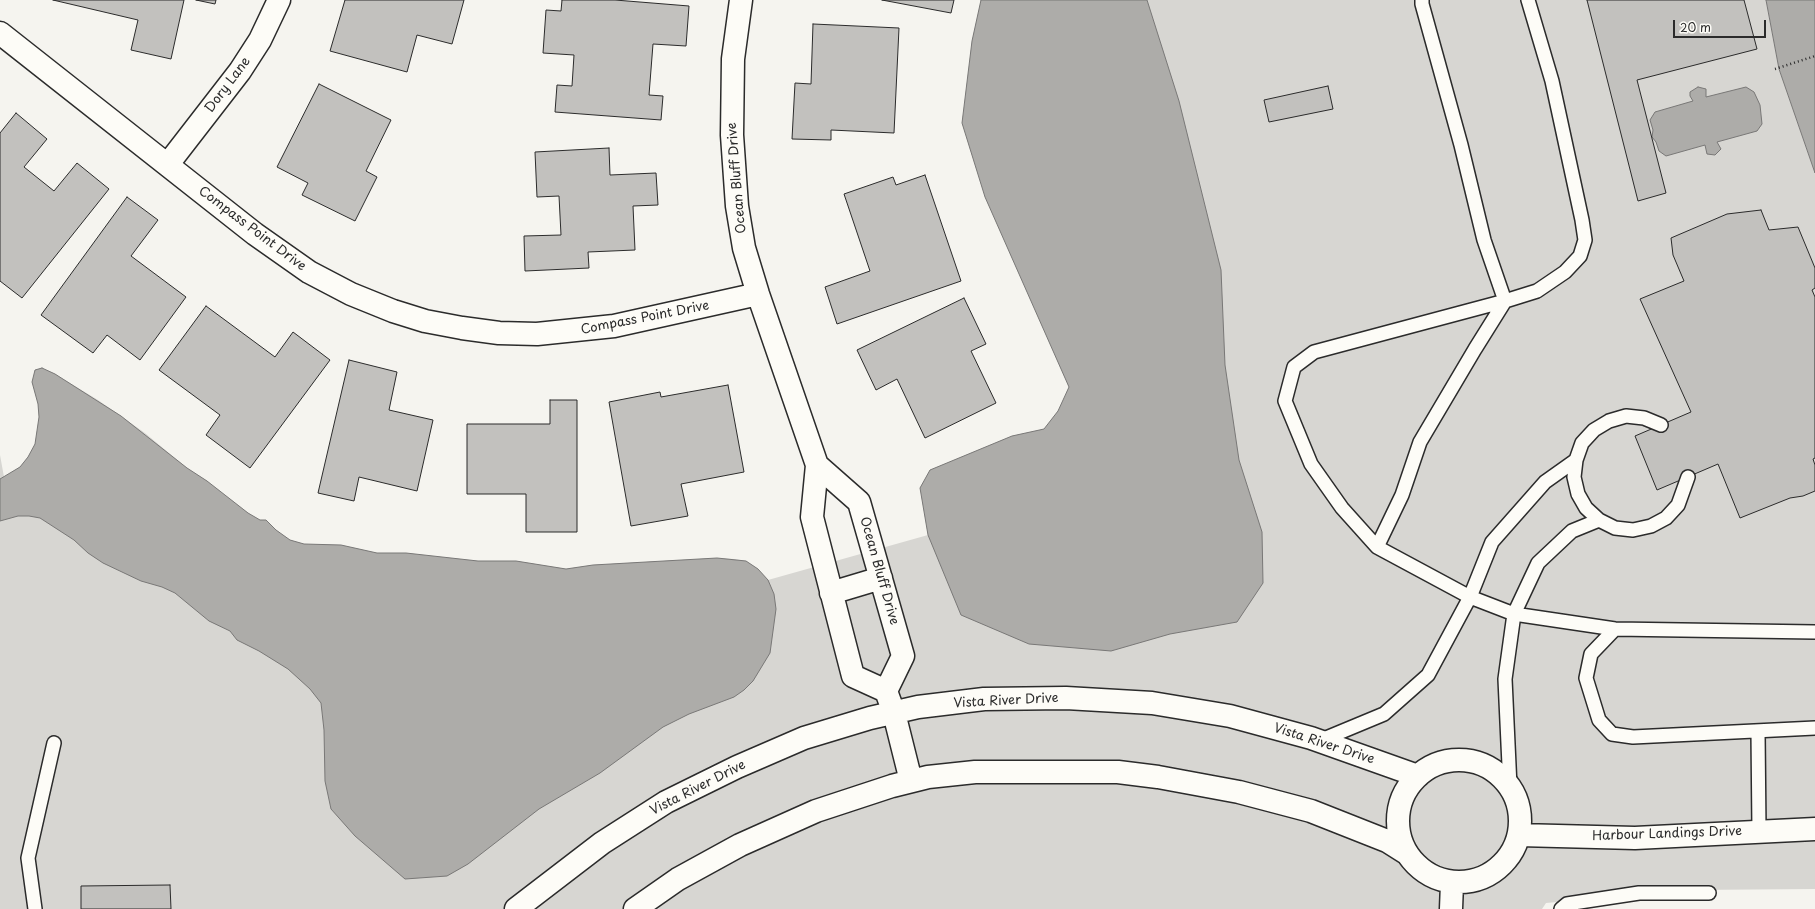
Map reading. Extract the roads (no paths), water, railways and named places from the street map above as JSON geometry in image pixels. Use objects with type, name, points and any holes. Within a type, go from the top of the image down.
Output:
[{"type":"street","name":"Dory Lane","points":[[168,164],[240,70],[260,40],[279,0]]},
{"type":"street","name":"Ocean Bluff Drive","points":[[741,0],[733,59],[732,134],[737,206],[744,248],[758,294],[817,465],[812,517],[853,676],[886,691],[903,656],[859,502],[817,465]]},
{"type":"street","name":"Compass Point Drive","points":[[0,33],[255,234],[309,272],[351,294],[393,311],[425,321],[462,328],[499,333],[536,334],[575,332],[614,326],[758,294]]},
{"type":"street","points":[[831,593],[881,578]]},
{"type":"street","points":[[886,691],[894,712],[911,782]]},
{"type":"street","name":"Vista River Drive","points":[[516,909],[602,844],[666,802],[737,767],[804,738],[870,718],[918,707],[984,699],[1066,698],[1152,703],[1230,716],[1319,741],[1418,776]]},
{"type":"street","points":[[635,909],[678,879],[740,845],[816,811],[892,786],[928,777],[975,772],[1118,772],[1158,777],[1239,792],[1311,811],[1387,841],[1406,853],[1418,867],[1434,877],[1452,882],[1470,882],[1486,876],[1502,866],[1512,852],[1519,835],[1520,813],[1510,787],[1495,772],[1477,762],[1456,760],[1436,764],[1418,776],[1405,792],[1398,812],[1399,833],[1406,853]]},
{"type":"street","name":"Harbour Landings Drive","points":[[1519,835],[1635,838],[1815,829]]},
{"type":"street","points":[[1451,909],[1452,882]]},
{"type":"lane","points":[[1422,0],[1461,145],[1484,240],[1505,301]]},
{"type":"lane","points":[[1528,0],[1552,81],[1582,220],[1584,240],[1580,256],[1564,272],[1537,291],[1505,301],[1314,352],[1294,367],[1285,401],[1311,464],[1342,508],[1377,547],[1470,596],[1514,614],[1615,629],[1815,632]]},
{"type":"lane","points":[[1377,547],[1402,495],[1420,442],[1505,301]]},
{"type":"lane","points":[[1661,425],[1644,418],[1626,416],[1609,420],[1594,430],[1582,443],[1576,460],[1574,477],[1578,494],[1586,508],[1599,520],[1615,528],[1633,530],[1651,526],[1666,518],[1678,504],[1688,477]]},
{"type":"lane","points":[[1319,741],[1384,714],[1428,675],[1470,596],[1492,542],[1545,482],[1576,460]]},
{"type":"lane","points":[[1510,787],[1505,678],[1514,614],[1538,563],[1572,531],[1599,520]]},
{"type":"lane","points":[[1615,629],[1591,654],[1586,678],[1599,720],[1612,734],[1634,737],[1815,728]]},
{"type":"lane","points":[[1758,732],[1759,832]]},
{"type":"lane","points":[[34,909],[28,858],[54,743]]},
{"type":"lane","points":[[1561,909],[1567,904],[1639,893],[1709,893]]}]
